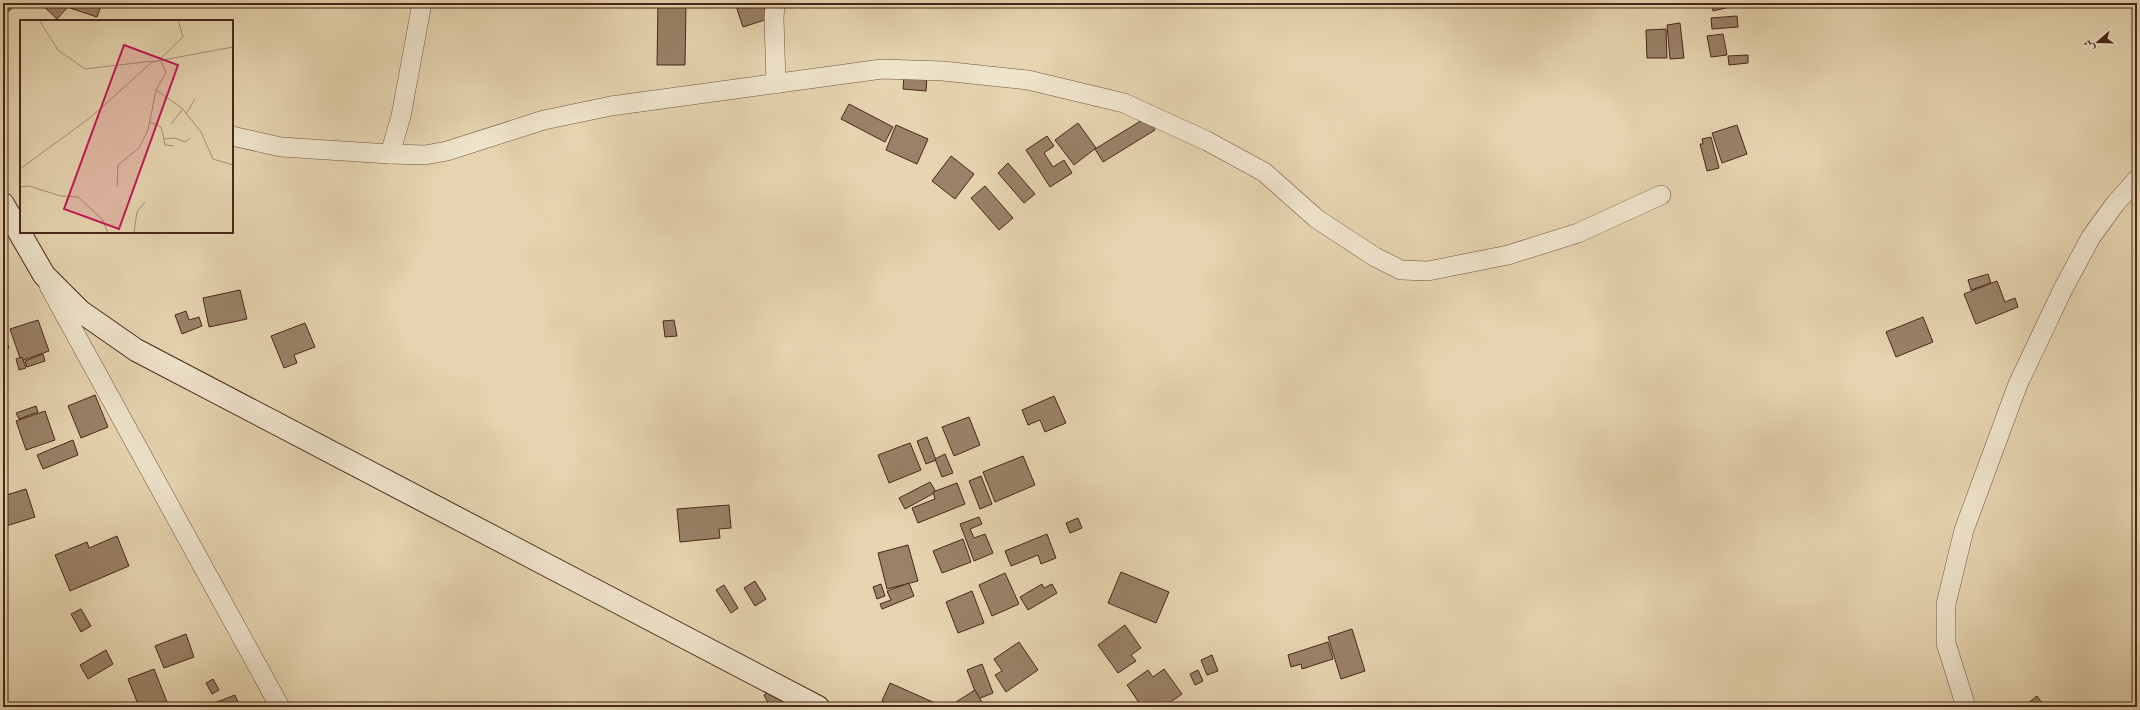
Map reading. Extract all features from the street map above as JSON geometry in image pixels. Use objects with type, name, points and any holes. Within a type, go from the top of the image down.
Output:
[{"type":"street","points":[[390,154],[401,116],[422,3]]},
{"type":"street","points":[[775,3],[776,84]]},
{"type":"street","points":[[233,136],[281,147],[425,155],[447,151],[544,120],[612,106],[882,69],[943,71],[1028,80],[1124,103],[1207,141],[1264,172],[1317,219],[1375,258],[1400,270],[1428,271],[1508,255],[1578,233],[1661,195]]},
{"type":"street","points":[[1966,707],[1946,642],[1946,604],[1964,530],[2018,384],[2063,289],[2091,237],[2115,204],[2137,179]]},
{"type":"street","points":[[3,204],[13,224],[44,275],[280,707]]},
{"type":"street","points":[[44,275],[80,311],[136,350],[818,707]]},
{"type":"building","points":[[3,3],[18,3],[4,15]]},
{"type":"building","points":[[40,3],[62,3],[67,8],[57,19]]},
{"type":"building","points":[[71,3],[102,3],[97,17],[70,8]]},
{"type":"building","points":[[658,3],[686,3],[685,65],[657,65]]},
{"type":"building","points":[[735,3],[763,3],[768,19],[743,27]]},
{"type":"building","points":[[1711,3],[1733,3],[1734,6],[1713,11]]},
{"type":"building","points":[[1737,16],[1738,27],[1712,29],[1711,18]]},
{"type":"building","points":[[1680,23],[1684,58],[1670,59],[1667,25]]},
{"type":"building","points":[[1666,29],[1667,58],[1647,58],[1646,30]]},
{"type":"building","points":[[1723,34],[1727,55],[1711,57],[1707,36]]},
{"type":"building","points":[[1748,55],[1748,63],[1729,65],[1728,56]]},
{"type":"building","points":[[904,74],[927,76],[926,91],[903,89]]},
{"type":"building","points":[[849,104],[893,127],[885,142],[841,119]]},
{"type":"building","points":[[1147,117],[1155,130],[1103,162],[1095,149]]},
{"type":"building","points":[[1078,123],[1096,148],[1074,165],[1055,140]]},
{"type":"building","points":[[896,125],[928,139],[917,164],[886,150]]},
{"type":"building","points":[[1737,125],[1747,154],[1722,163],[1712,133]]},
{"type":"building","points":[[1047,136],[1054,146],[1044,153],[1053,167],[1064,160],[1072,173],[1050,187],[1026,150]]},
{"type":"building","points":[[1711,137],[1719,168],[1707,171],[1700,144],[1703,144],[1702,139]]},
{"type":"building","points":[[951,156],[974,174],[955,199],[932,181]]},
{"type":"building","points":[[1008,163],[1035,194],[1024,203],[998,173]]},
{"type":"building","points":[[985,186],[1013,218],[999,230],[971,198]]},
{"type":"building","points":[[1988,274],[1991,283],[1971,290],[1968,280]]},
{"type":"building","points":[[1997,281],[2005,302],[2015,298],[2018,307],[1976,324],[1964,294]]},
{"type":"building","points":[[240,290],[247,319],[209,327],[203,298]]},
{"type":"building","points":[[186,311],[189,320],[199,317],[202,326],[182,334],[175,315]]},
{"type":"building","points":[[1923,317],[1933,342],[1896,357],[1886,332]]},
{"type":"building","points":[[38,320],[49,351],[21,361],[10,329]]},
{"type":"building","points":[[674,320],[677,336],[665,337],[663,321]]},
{"type":"building","points":[[305,323],[315,347],[294,355],[297,363],[284,368],[271,336]]},
{"type":"building","points":[[3,333],[9,348],[3,350]]},
{"type":"building","points":[[43,354],[45,361],[27,367],[25,361]]},
{"type":"building","points":[[22,357],[26,368],[19,370],[16,359]]},
{"type":"building","points":[[95,395],[108,427],[81,438],[68,406]]},
{"type":"building","points":[[1054,396],[1066,423],[1045,432],[1040,420],[1028,425],[1022,410]]},
{"type":"building","points":[[36,406],[38,412],[19,419],[16,413]]},
{"type":"building","points":[[45,411],[55,440],[26,450],[16,421]]},
{"type":"building","points":[[969,417],[980,445],[954,456],[942,427]]},
{"type":"building","points":[[927,437],[936,460],[926,464],[917,441]]},
{"type":"building","points":[[73,440],[78,455],[43,469],[37,455]]},
{"type":"building","points":[[910,443],[921,470],[889,483],[878,455]]},
{"type":"building","points":[[945,454],[953,473],[942,477],[935,459]]},
{"type":"building","points":[[1023,456],[1035,485],[995,502],[983,472]]},
{"type":"building","points":[[981,476],[992,504],[980,509],[969,481]]},
{"type":"building","points":[[930,482],[936,492],[905,509],[899,498]]},
{"type":"building","points":[[957,483],[965,504],[918,523],[912,508],[935,499],[933,492]]},
{"type":"building","points":[[26,489],[35,517],[3,527],[3,496]]},
{"type":"building","points":[[729,505],[731,528],[719,529],[720,538],[680,542],[677,509]]},
{"type":"building","points":[[979,517],[982,524],[970,529],[974,538],[985,534],[993,553],[974,561],[960,524]]},
{"type":"building","points":[[1078,518],[1082,528],[1070,533],[1066,523]]},
{"type":"building","points":[[1047,534],[1056,558],[1041,564],[1038,555],[1011,566],[1005,551]]},
{"type":"building","points":[[117,536],[129,566],[70,591],[55,555],[87,542],[89,548]]},
{"type":"building","points":[[963,539],[971,562],[942,573],[933,551]]},
{"type":"building","points":[[908,545],[918,581],[887,589],[878,553]]},
{"type":"building","points":[[1121,572],[1169,592],[1156,623],[1108,603]]},
{"type":"building","points":[[1005,573],[1019,604],[992,616],[979,585]]},
{"type":"building","points":[[755,581],[766,599],[755,606],[744,588]]},
{"type":"building","points":[[909,583],[914,596],[882,609],[880,604],[891,600],[887,591]]},
{"type":"building","points":[[881,584],[885,596],[877,599],[873,587]]},
{"type":"building","points":[[1042,584],[1044,588],[1052,584],[1057,593],[1028,610],[1020,597]]},
{"type":"building","points":[[724,585],[738,608],[731,613],[716,590]]},
{"type":"building","points":[[972,591],[984,623],[958,633],[946,602]]},
{"type":"building","points":[[81,609],[91,626],[81,632],[71,614]]},
{"type":"building","points":[[1125,625],[1141,648],[1131,655],[1136,661],[1118,673],[1098,645]]},
{"type":"building","points":[[1352,629],[1365,671],[1341,679],[1328,637]]},
{"type":"building","points":[[186,634],[194,657],[164,668],[155,646]]},
{"type":"building","points":[[1019,642],[1038,670],[1006,692],[995,675],[1002,671],[994,659]]},
{"type":"building","points":[[1328,642],[1333,659],[1302,669],[1301,664],[1291,667],[1288,655]]},
{"type":"building","points":[[106,650],[113,664],[88,679],[80,665]]},
{"type":"building","points":[[1212,655],[1218,671],[1207,675],[1201,660]]},
{"type":"building","points":[[982,664],[993,693],[978,699],[967,670]]},
{"type":"building","points":[[154,669],[167,702],[154,707],[139,707],[128,679]]},
{"type":"building","points":[[1164,669],[1182,694],[1164,707],[1142,707],[1127,685],[1148,670],[1153,677]]},
{"type":"building","points":[[1198,670],[1203,681],[1195,685],[1190,674]]},
{"type":"building","points":[[213,679],[219,690],[212,694],[206,683]]},
{"type":"building","points":[[890,683],[944,707],[897,707],[882,701]]},
{"type":"building","points":[[779,686],[787,702],[779,707],[770,707],[764,695]]},
{"type":"building","points":[[975,690],[983,704],[979,707],[948,707]]},
{"type":"building","points":[[235,695],[239,704],[233,707],[204,707]]},
{"type":"building","points":[[2037,696],[2045,707],[2023,707]]}]
